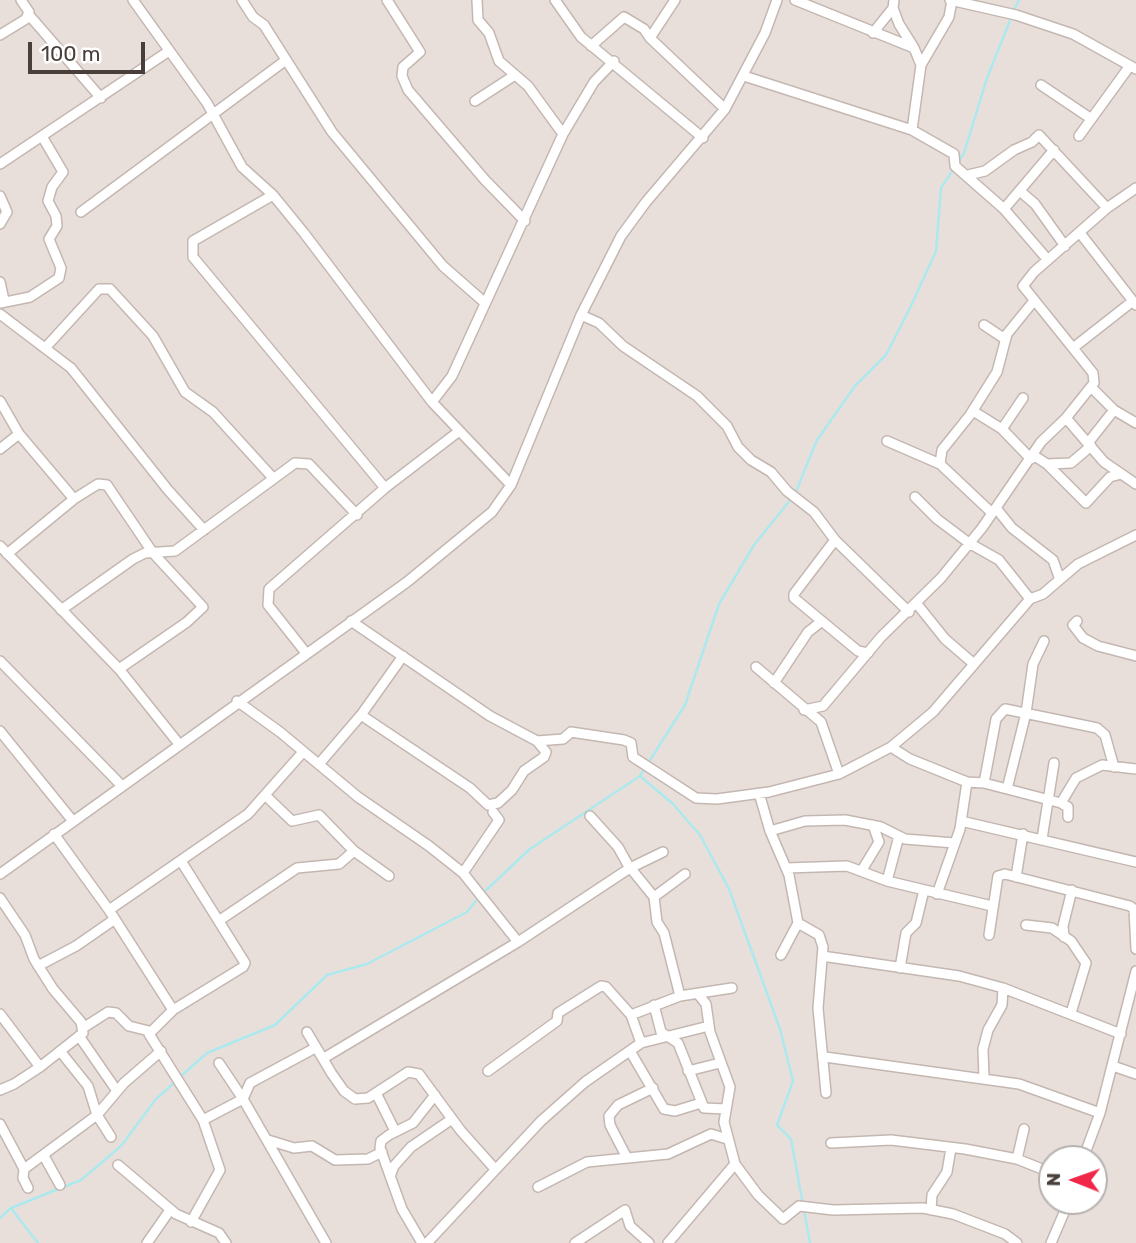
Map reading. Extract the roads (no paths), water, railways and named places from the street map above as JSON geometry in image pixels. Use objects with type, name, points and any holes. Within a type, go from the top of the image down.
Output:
[{"type":"street","points":[[21,0],[29,15],[101,98]]},
{"type":"street","points":[[133,0],[207,103],[211,115],[242,167],[272,195],[458,432],[511,485]]},
{"type":"street","points":[[387,0],[414,38],[420,52],[403,67],[402,76],[408,90],[485,180],[525,221]]},
{"type":"street","points":[[477,0],[478,20],[489,33],[499,61],[527,86],[564,134]]},
{"type":"street","points":[[555,0],[591,46],[614,61],[703,138]]},
{"type":"street","points":[[650,38],[675,0]]},
{"type":"street","points":[[0,874],[351,621],[472,531],[492,512],[511,485],[581,315],[621,236],[646,202],[725,109],[765,33],[777,0]]},
{"type":"street","points":[[795,0],[914,48]]},
{"type":"street","points":[[912,130],[921,65],[949,17],[951,0],[1012,14],[1073,34],[1133,68],[1090,118],[1079,136]]},
{"type":"street","points":[[247,2],[316,110],[350,155],[443,266],[484,302]]},
{"type":"street","points":[[873,33],[894,4],[921,65]]},
{"type":"street","points":[[0,35],[29,15]]},
{"type":"street","points":[[591,46],[624,17],[644,29],[650,38],[725,109]]},
{"type":"street","points":[[0,164],[43,138],[169,51]]},
{"type":"street","points":[[80,212],[286,60]]},
{"type":"street","points":[[432,401],[452,376],[564,134],[594,82],[614,61]]},
{"type":"street","points":[[475,101],[515,75]]},
{"type":"street","points":[[744,76],[912,130],[954,154],[961,171],[1004,209],[1048,260]]},
{"type":"street","points":[[1041,85],[1090,118]]},
{"type":"street","points":[[961,171],[985,171],[1039,135],[1107,208]]},
{"type":"street","points":[[0,282],[2,302],[10,303],[30,298],[59,278],[61,268],[49,239],[57,226],[56,216],[48,201],[52,187],[64,172],[43,138]]},
{"type":"street","points":[[1004,209],[1054,150]]},
{"type":"street","points":[[839,774],[821,722],[823,706],[868,653],[918,604],[994,511],[1041,442],[1066,418],[1091,387],[1093,373],[1033,302],[1023,286],[1107,208],[1136,188]]},
{"type":"street","points":[[1020,191],[1035,204],[1065,246]]},
{"type":"street","points":[[272,195],[193,241],[193,257],[385,488]]},
{"type":"street","points":[[0,196],[7,212],[0,224]]},
{"type":"street","points":[[1073,348],[1134,303],[1080,233]]},
{"type":"street","points":[[46,347],[99,289],[110,289],[153,336],[185,392],[213,412],[273,478]]},
{"type":"street","points":[[938,461],[942,450],[973,411],[997,372],[1005,339],[1033,302]]},
{"type":"street","points":[[0,314],[71,368],[168,490],[204,530]]},
{"type":"street","points":[[581,315],[599,323],[622,346],[697,396],[727,426],[738,447],[751,460],[771,472],[787,491],[814,512],[817,521],[835,540],[909,612]]},
{"type":"street","points":[[984,325],[1005,339]]},
{"type":"street","points":[[1091,387],[1114,410],[1136,423]]},
{"type":"street","points":[[1002,429],[1023,398]]},
{"type":"street","points":[[0,401],[19,434],[74,499]]},
{"type":"street","points":[[973,411],[1002,429],[1032,457],[1047,464],[1061,466],[1071,463],[1089,445],[1114,410]]},
{"type":"street","points":[[1066,418],[1089,445],[1136,484]]},
{"type":"street","points":[[306,653],[268,605],[268,589],[385,488],[458,432]]},
{"type":"street","points":[[0,449],[19,434]]},
{"type":"street","points":[[887,441],[938,461],[1012,528],[1053,560],[1059,577]]},
{"type":"street","points":[[61,610],[133,559],[153,553],[175,551],[295,463],[309,464],[357,514]]},
{"type":"street","points":[[1047,464],[1086,503],[1110,477],[1121,474]]},
{"type":"street","points":[[119,669],[187,622],[203,607],[153,553],[107,485],[98,484],[4,550],[119,669],[179,744]]},
{"type":"street","points":[[915,496],[937,519],[969,543],[999,560],[1030,598]]},
{"type":"street","points":[[537,741],[563,739],[571,732],[624,740],[631,743],[633,757],[692,797],[717,799],[759,793],[839,774],[891,747],[933,712],[1030,598],[1043,594],[1059,577],[1136,535]]},
{"type":"street","points":[[835,540],[794,594],[797,601],[858,651],[868,653]]},
{"type":"street","points":[[918,604],[946,639],[974,664]]},
{"type":"street","points":[[351,621],[490,716],[537,741],[545,752],[544,757],[524,771],[512,790],[498,803],[488,805],[470,789],[361,715]]},
{"type":"street","points":[[774,683],[808,632],[822,621]]},
{"type":"street","points":[[1077,621],[1073,625],[1083,638],[1098,646],[1136,656]]},
{"type":"street","points":[[1007,789],[1026,713],[1033,664],[1044,642]]},
{"type":"street","points":[[319,764],[361,715],[403,656]]},
{"type":"street","points":[[0,661],[122,786]]},
{"type":"street","points":[[756,667],[821,722]]},
{"type":"street","points":[[237,701],[358,797],[463,873],[518,942]]},
{"type":"street","points":[[804,709],[823,706]]},
{"type":"street","points":[[984,783],[999,715],[1006,709],[1097,728],[1105,735],[1114,767]]},
{"type":"street","points":[[0,731],[72,820]]},
{"type":"street","points":[[891,747],[903,755],[967,782],[984,783],[1061,803],[1068,807],[1068,817]]},
{"type":"street","points":[[109,910],[248,814],[303,752]]},
{"type":"street","points":[[1042,839],[1054,763]]},
{"type":"street","points":[[1061,803],[1076,778],[1102,765],[1136,769]]},
{"type":"street","points":[[937,894],[961,821],[967,782]]},
{"type":"street","points":[[759,793],[770,831],[786,868],[799,927],[781,955]]},
{"type":"street","points":[[265,795],[292,821],[319,816],[354,851],[389,876]]},
{"type":"street","points":[[463,873],[499,820],[493,812]]},
{"type":"street","points":[[590,816],[618,846],[630,867],[654,897],[657,922],[664,933],[680,996]]},
{"type":"street","points":[[770,831],[805,821],[845,820],[873,825],[899,836],[930,843],[954,843]]},
{"type":"street","points":[[961,821],[1135,859]]},
{"type":"street","points":[[862,870],[879,842],[873,825]]},
{"type":"street","points":[[54,834],[109,910],[173,1010]]},
{"type":"street","points":[[1016,877],[1023,834]]},
{"type":"street","points":[[887,881],[899,836]]},
{"type":"street","points":[[220,920],[297,868],[339,864],[354,851]]},
{"type":"street","points":[[324,1058],[518,942],[630,867],[663,852]]},
{"type":"street","points":[[149,1031],[173,1010],[244,965],[220,920],[181,861]]},
{"type":"street","points":[[786,868],[847,866],[887,881],[992,906]]},
{"type":"street","points":[[654,897],[685,874]]},
{"type":"street","points":[[989,935],[998,876],[1016,877],[1072,890],[1134,909],[1136,949]]},
{"type":"street","points":[[900,968],[905,933],[916,923],[924,890]]},
{"type":"street","points":[[1064,937],[1063,926],[1072,890]]},
{"type":"street","points":[[0,898],[25,935],[38,965],[117,1091]]},
{"type":"street","points":[[38,965],[76,946],[115,919]]},
{"type":"street","points":[[1026,925],[1052,928],[1064,937],[1086,963],[1071,1013]]},
{"type":"street","points":[[799,927],[819,935],[822,956],[818,1008],[825,1057],[826,1093]]},
{"type":"street","points":[[822,956],[959,976],[1003,988],[1121,1034]]},
{"type":"street","points":[[1088,1145],[1100,1113],[1134,989],[1136,971]]},
{"type":"street","points":[[488,1071],[557,1021],[558,1013],[596,988],[606,987],[631,1015],[640,1043]]},
{"type":"street","points":[[631,1015],[680,996],[732,988]]},
{"type":"street","points":[[984,1079],[983,1049],[988,1030],[1002,1005],[1003,988]]},
{"type":"street","points":[[698,994],[706,1004],[709,1026],[730,1087],[726,1109],[726,1139],[734,1164],[758,1195],[783,1219],[799,1206],[833,1210],[891,1207],[931,1210],[953,1214],[1005,1234],[1017,1243]]},
{"type":"street","points":[[654,1005],[661,1032],[678,1043],[701,1103],[709,1110],[726,1109]]},
{"type":"street","points":[[0,1090],[40,1067],[108,1012],[116,1013],[129,1026],[149,1031]]},
{"type":"street","points":[[0,1014],[40,1067]]},
{"type":"street","points":[[435,1095],[413,1123],[381,1141],[382,1152],[402,1209],[424,1243],[567,1098],[640,1043],[709,1026]]},
{"type":"street","points":[[149,1031],[151,1039],[203,1120],[220,1170],[191,1222]]},
{"type":"street","points":[[307,1032],[344,1091],[355,1099],[361,1101],[408,1072],[415,1072],[495,1169]]},
{"type":"street","points":[[203,1120],[243,1099],[250,1083],[315,1048]]},
{"type":"street","points":[[60,1051],[88,1086],[97,1115],[111,1137]]},
{"type":"street","points":[[24,1169],[97,1115],[117,1091],[161,1051]]},
{"type":"street","points":[[630,1051],[664,1109],[669,1111],[701,1103]]},
{"type":"street","points":[[825,1057],[1019,1084],[1100,1113]]},
{"type":"street","points":[[219,1063],[268,1140],[326,1243]]},
{"type":"street","points":[[688,1071],[720,1063]]},
{"type":"street","points":[[1112,1066],[1136,1074]]},
{"type":"street","points":[[626,1156],[610,1125],[609,1116],[618,1105],[653,1088]]},
{"type":"street","points":[[376,1093],[395,1131]]},
{"type":"street","points":[[391,1176],[394,1166],[411,1147],[452,1119]]},
{"type":"street","points":[[0,1124],[24,1169],[23,1178],[28,1188]]},
{"type":"street","points":[[1017,1159],[1024,1129]]},
{"type":"street","points":[[538,1187],[587,1162],[626,1156],[668,1154],[711,1134],[726,1139]]},
{"type":"street","points":[[268,1140],[294,1148],[312,1146],[335,1160],[368,1159],[382,1152]]},
{"type":"street","points":[[831,1143],[891,1140],[951,1147],[1017,1159],[1038,1167]]},
{"type":"street","points":[[931,1210],[932,1195],[947,1172],[951,1147]]},
{"type":"street","points":[[44,1156],[60,1185]]},
{"type":"street","points":[[668,1243],[734,1164]]},
{"type":"street","points":[[118,1165],[170,1210],[219,1233],[226,1243]]},
{"type":"street","points":[[147,1243],[170,1210]]},
{"type":"street","points":[[575,1243],[625,1210],[630,1226],[649,1243]]},
{"type":"street","points":[[1063,1215],[1053,1240],[1065,1243]]},
{"type":"street","points":[[679,1231],[681,1243]]},
{"type":"waterway","points":[[1013,12],[1019,0]]},
{"type":"waterway","points":[[795,494],[817,440],[855,386],[886,355],[936,251],[941,188],[964,153],[987,78],[1011,18]]},
{"type":"waterway","points":[[483,893],[530,849],[640,776],[685,705],[719,604],[754,545],[791,499]]},
{"type":"waterway","points":[[640,776],[673,804],[700,835],[729,889],[780,1029],[793,1081],[777,1125],[791,1139],[810,1243]]},
{"type":"waterway","points":[[180,1077],[207,1053],[275,1025],[327,975],[367,964],[467,912],[478,898]]},
{"type":"waterway","points":[[0,1218],[11,1208],[81,1180],[121,1146],[156,1099],[176,1081]]},
{"type":"waterway","points":[[11,1208],[38,1243]]}]
